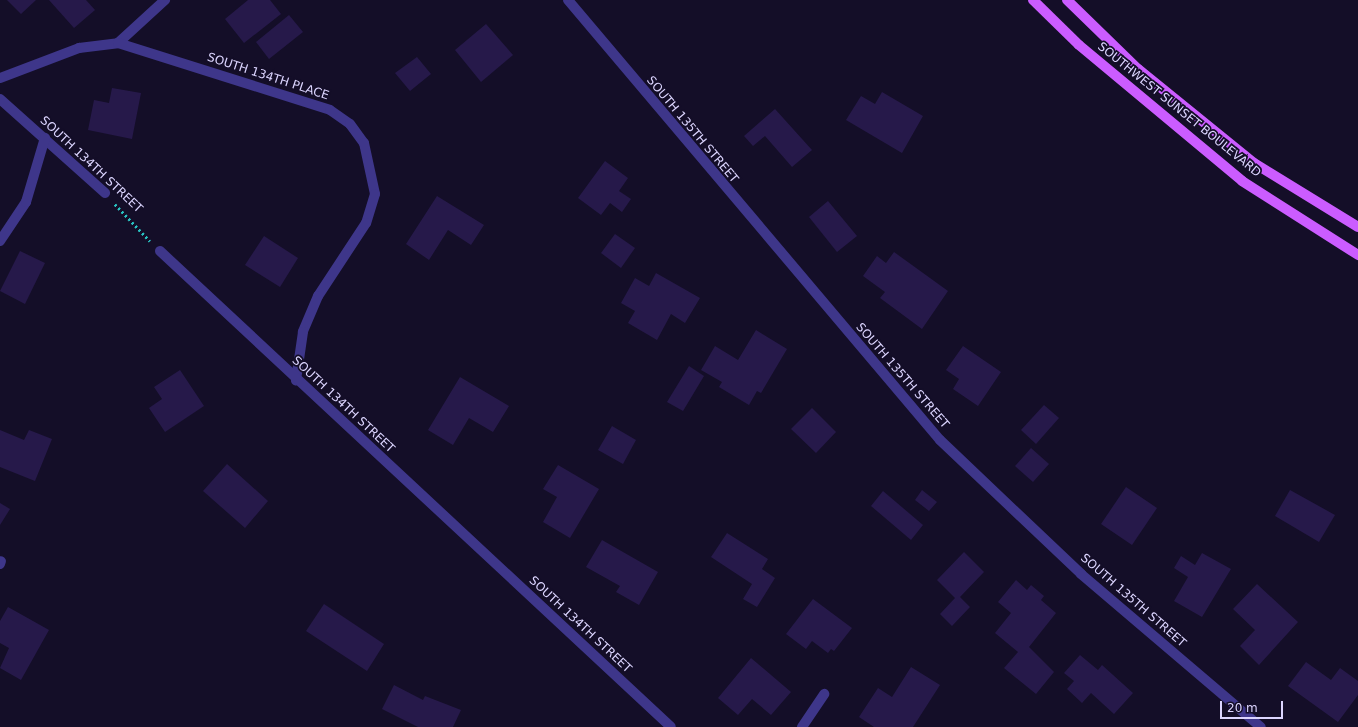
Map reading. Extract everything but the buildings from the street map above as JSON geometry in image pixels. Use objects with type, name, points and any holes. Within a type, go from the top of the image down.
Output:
[{"type":"main road","name":"SOUTHWEST SUNSET BOULEVARD","points":[[1033,0],[1079,45],[1242,181],[1358,255]]},
{"type":"main road","name":"SOUTHWEST SUNSET BOULEVARD","points":[[1067,0],[1138,69],[1254,163],[1358,228]]},
{"type":"street","points":[[118,43],[165,0]]},
{"type":"street","name":"SOUTH 135TH STREET","points":[[568,0],[940,440],[1080,574],[1261,727]]},
{"type":"street","name":"SOUTH 134TH PLACE","points":[[0,78],[79,48],[118,43],[330,110],[350,124],[364,143],[375,194],[366,223],[318,296],[303,332],[296,380]]},
{"type":"street","name":"SOUTH 134TH STREET","points":[[0,99],[105,193]]},
{"type":"street","points":[[0,242],[26,202],[45,138]]},
{"type":"street","name":"SOUTH 134TH STREET","points":[[160,251],[296,380],[670,727]]},
{"type":"street","points":[[802,727],[824,694]]},
{"type":"path","name":"SOUTH 134TH STREET","points":[[105,193],[160,251]]}]
